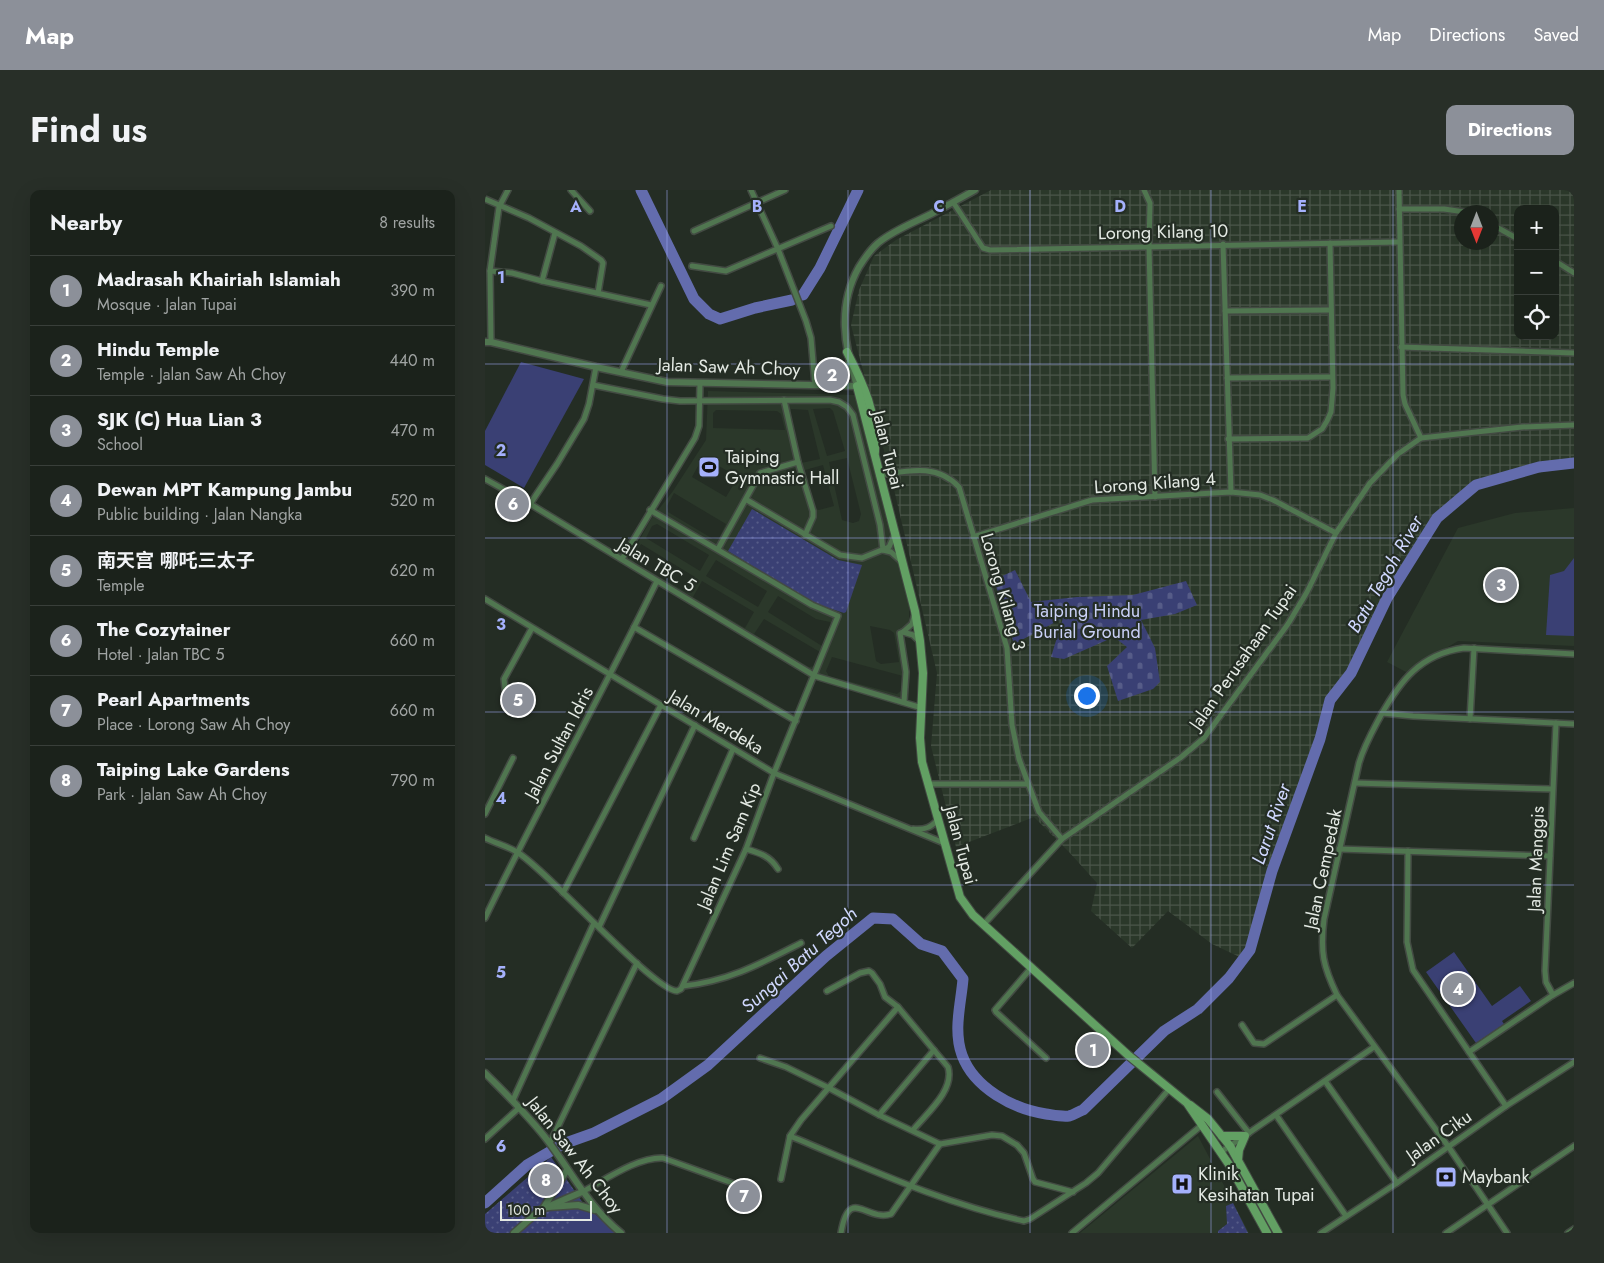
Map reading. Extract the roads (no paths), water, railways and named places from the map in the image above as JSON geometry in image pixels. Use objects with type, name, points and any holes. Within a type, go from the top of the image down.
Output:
[{"type":"main road","points":[[847,352],[863,384],[872,415],[876,438],[875,460]]},
{"type":"main road","name":"Jalan Tupai","points":[[857,386],[894,536],[915,611],[923,673],[921,750],[928,784],[960,897],[970,911],[1125,1052],[1187,1103],[1221,1152],[1267,1233]]},
{"type":"main road","points":[[1187,1103],[1201,1113],[1230,1146],[1278,1233]]},
{"type":"main road","points":[[1222,1136],[1247,1135]]},
{"type":"main road","points":[[1238,1160],[1239,1150],[1247,1135]]},
{"type":"street","points":[[488,342],[490,271],[499,207],[508,190]]},
{"type":"street","points":[[571,190],[590,211]]},
{"type":"street","points":[[751,190],[806,320],[811,338],[817,385],[841,374],[849,363]]},
{"type":"street","points":[[694,231],[785,190]]},
{"type":"street","name":"Jalan Tupai","points":[[857,386],[847,352],[844,323],[845,306],[850,286],[866,256],[876,244],[893,232],[975,190]]},
{"type":"street","points":[[1144,190],[1150,203],[1149,246],[1155,497]]},
{"type":"street","points":[[1399,190],[1403,394],[1405,404],[1421,438]]},
{"type":"street","points":[[485,199],[499,207],[529,218],[581,246],[602,261],[598,294]]},
{"type":"street","name":"Lorong Kilang 10","points":[[953,202],[983,248],[990,250],[1399,242]]},
{"type":"street","points":[[1399,209],[1454,210]]},
{"type":"street","points":[[692,266],[726,271],[831,226]]},
{"type":"street","points":[[1499,228],[1514,237]]},
{"type":"street","points":[[542,281],[555,233]]},
{"type":"street","points":[[1223,244],[1231,492]]},
{"type":"street","points":[[1229,438],[1308,438],[1323,429],[1331,412],[1333,377],[1330,244]]},
{"type":"street","points":[[1559,264],[1574,273]]},
{"type":"street","points":[[490,271],[512,273],[651,306]]},
{"type":"street","points":[[621,372],[661,286]]},
{"type":"street","points":[[1225,311],[1331,310]]},
{"type":"street","name":"Jalan Saw Ah Choy","points":[[488,342],[667,382],[857,386]]},
{"type":"street","points":[[1401,347],[1574,353]]},
{"type":"street","points":[[530,504],[557,464],[583,419],[596,367]]},
{"type":"street","points":[[1227,378],[1333,377]]},
{"type":"street","points":[[622,559],[695,438],[699,426],[700,383]]},
{"type":"street","points":[[593,385],[663,399],[700,401],[830,400],[839,402],[847,407],[853,415],[880,525],[883,550]]},
{"type":"street","points":[[784,400],[798,462],[813,511],[813,517],[805,535]]},
{"type":"street","name":"Jalan Perusahaan Tupai","points":[[984,924],[1062,839],[1180,758],[1204,738],[1288,624],[1307,592],[1336,533],[1370,482],[1398,454],[1421,438],[1522,427],[1574,425]]},
{"type":"street","points":[[650,510],[718,549],[747,500],[760,473],[798,462]]},
{"type":"street","name":"Lorong Kilang 3","points":[[879,475],[921,470],[943,474],[959,487],[1007,648],[1012,725],[1019,759],[1039,812],[1062,839]]},
{"type":"street","name":"Jalan TBC 5","points":[[485,479],[530,504],[815,676],[922,708]]},
{"type":"street","name":"Lorong Kilang 4","points":[[973,537],[1092,500],[1231,492],[1260,495],[1273,500],[1336,533]]},
{"type":"street","points":[[747,500],[840,555],[862,558],[889,547],[894,536]]},
{"type":"street","name":"Jalan Lim Sam Kip","points":[[683,986],[745,849],[838,616],[812,605],[718,549]]},
{"type":"street","points":[[883,550],[891,552],[902,562]]},
{"type":"street","name":"Jalan Sultan Idris","points":[[485,918],[517,852],[611,674],[657,580]]},
{"type":"street","name":"Jalan Merdeka","points":[[485,599],[774,773],[945,843]]},
{"type":"street","points":[[904,702],[906,672],[900,633],[912,624],[915,611]]},
{"type":"street","points":[[634,627],[796,721]]},
{"type":"street","points":[[506,698],[503,679],[532,628]]},
{"type":"street","points":[[903,632],[913,635],[920,642]]},
{"type":"street","points":[[1470,720],[1474,648]]},
{"type":"street","name":"Jalan Cempedak","points":[[1507,1233],[1448,1146],[1337,995],[1325,970],[1322,939],[1324,920],[1339,849],[1365,746],[1382,714],[1407,675],[1435,656],[1451,650],[1474,648],[1574,654]]},
{"type":"street","points":[[563,892],[661,705]]},
{"type":"street","points":[[1382,714],[1574,724]]},
{"type":"street","name":"Jalan Manggis","points":[[1553,995],[1546,982],[1545,971],[1556,723]]},
{"type":"street","points":[[513,1100],[596,925],[695,725]]},
{"type":"street","points":[[694,838],[733,749]]},
{"type":"street","points":[[485,814],[513,758]]},
{"type":"street","points":[[1355,783],[1552,790]]},
{"type":"street","points":[[928,784],[1027,784]]},
{"type":"street","points":[[909,829],[926,828],[933,825],[938,819]]},
{"type":"street","points":[[485,838],[517,852],[563,892],[637,963],[669,990],[677,991],[683,986],[704,984],[732,976],[753,968],[801,944]]},
{"type":"street","points":[[745,849],[773,860],[778,869]]},
{"type":"street","points":[[1339,849],[1550,856]]},
{"type":"street","points":[[1408,852],[1407,942],[1413,970],[1420,983],[1506,1106]]},
{"type":"street","points":[[551,1145],[637,963]]},
{"type":"street","points":[[1032,967],[995,1010],[1046,1058]]},
{"type":"street","points":[[827,991],[860,973],[869,972],[877,978],[885,997],[897,1007],[948,1066],[950,1079],[945,1091],[913,1130]]},
{"type":"street","points":[[1469,1052],[1553,995],[1574,983]]},
{"type":"street","points":[[1242,1026],[1254,1043],[1264,1044],[1337,995]]},
{"type":"street","points":[[781,1179],[790,1136],[801,1120],[897,1007]]},
{"type":"street","points":[[1221,1152],[1375,1046]]},
{"type":"street","points":[[879,1115],[935,1050]]},
{"type":"street","points":[[760,1058],[786,1067],[879,1115],[941,1144],[992,1135],[1001,1136],[1017,1145],[1025,1153],[1035,1182],[1073,1192]]},
{"type":"street","name":"Jalan Ciku","points":[[1321,1233],[1397,1183],[1506,1106],[1574,1062]]},
{"type":"street","name":"Jalan Saw Ah Choy","points":[[485,1073],[520,1107],[551,1145],[596,1210],[621,1233]]},
{"type":"street","points":[[1325,1081],[1397,1183]]},
{"type":"street","points":[[790,1136],[911,1186],[1024,1221],[1031,1219],[1099,1173],[1170,1088]]},
{"type":"street","points":[[1217,1092],[1247,1135]]},
{"type":"street","points":[[485,1138],[520,1107]]},
{"type":"street","points":[[1276,1115],[1346,1216]]},
{"type":"street","points":[[1072,1233],[1202,1125]]},
{"type":"street","points":[[841,1233],[844,1219],[849,1210],[858,1208],[879,1215],[891,1214],[941,1144]]},
{"type":"street","points":[[1446,1233],[1574,1146]]},
{"type":"street","points":[[514,1233],[544,1208],[654,1157],[663,1158],[735,1184]]},
{"type":"street","points":[[544,1208],[567,1170]]},
{"type":"street","points":[[544,1208],[577,1206],[596,1210]]},
{"type":"street","points":[[1568,1233],[1574,1229]]},
{"type":"waterway","points":[[641,190],[694,299],[709,314],[720,319],[755,308],[792,300]]},
{"type":"waterway","points":[[803,295],[820,268],[858,190]]},
{"type":"waterway","name":"Sungai Batu Tegoh","points":[[485,1203],[527,1165],[563,1144],[594,1133],[661,1099],[708,1065],[826,956],[873,918],[893,919],[921,944],[942,951],[963,979],[958,1017],[959,1046],[968,1067],[985,1087],[1008,1102],[1033,1111],[1066,1116],[1083,1110],[1164,1031],[1198,1009],[1229,978],[1250,950],[1272,871],[1320,739],[1330,700],[1351,673],[1387,598],[1437,518],[1476,485],[1539,467],[1574,463]]},
{"type":"place","name":"Hindu Temple","points":[[832,375]]},
{"type":"place","name":"Taiping Gymnastic Hall","points":[[709,467]]},
{"type":"place","name":"The Cozytainer","points":[[513,504]]},
{"type":"place","name":"SJK (C) Hua Lian 3","points":[[1501,585]]},
{"type":"place","name":"南天宫 哪吒三太子","points":[[518,700]]},
{"type":"place","name":"Dewan MPT Kampung Jambu","points":[[1458,989]]},
{"type":"place","name":"Madrasah Khairiah Islamiah","points":[[1093,1050]]},
{"type":"place","name":"Maybank","points":[[1446,1177]]},
{"type":"place","name":"Taiping Lake Gardens","points":[[546,1180]]},
{"type":"place","name":"Klinik Kesihatan Tupai","points":[[1182,1184]]},
{"type":"place","name":"Pearl Apartments","points":[[744,1196]]},
{"type":"water label","name":"Batu Tegoh River","points":[[1385,574]]},
{"type":"water label","name":"Larut River","points":[[1271,824]]},
{"type":"park label","name":"Taiping Hindu Burial Ground","points":[[1087,621]]}]
